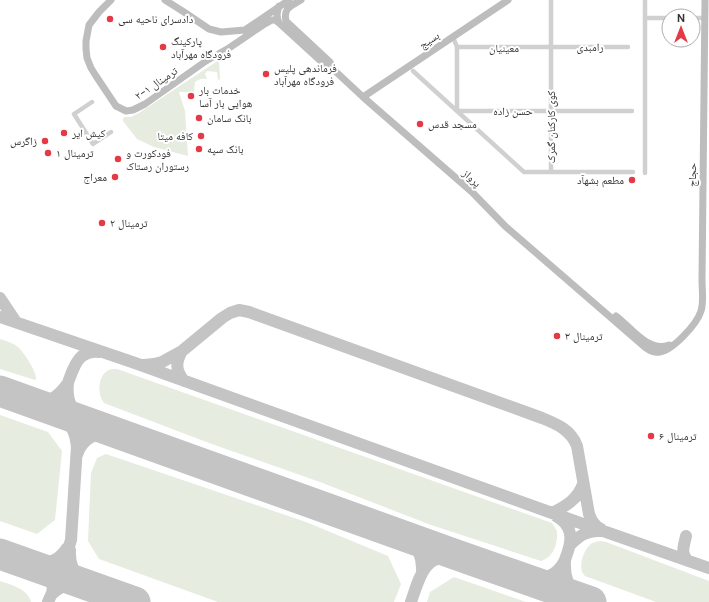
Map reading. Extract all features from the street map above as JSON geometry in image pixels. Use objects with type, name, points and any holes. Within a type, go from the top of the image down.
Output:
[{"type":"main road","name":"ترمینال ۱-۲","points":[[112,0],[99,12],[89,26],[86,41],[87,58],[91,68],[116,106],[126,111],[133,110],[145,104],[206,61],[229,48],[247,32]]},
{"type":"main road","points":[[165,0],[210,30],[221,32],[247,32],[272,19],[277,18],[279,6]]},
{"type":"main road","points":[[272,19],[279,6],[288,0]]},
{"type":"main road","name":"پرواز","points":[[301,0],[287,9],[285,15],[286,21],[330,62],[334,70]]},
{"type":"main road","name":"بسیج","points":[[363,97],[508,0]]},
{"type":"main road","name":"حجاج","points":[[677,342],[695,323],[701,311],[702,302],[705,0]]},
{"type":"main road","name":"پرواز","points":[[272,19],[325,65],[334,70],[472,192],[505,226],[646,348],[656,353],[664,351],[677,342]]},
{"type":"street","name":"کوی کارکنان گمرک","points":[[552,0],[551,172],[633,172]]},
{"type":"street","points":[[645,0],[646,172]]},
{"type":"street","points":[[645,18],[661,18]]},
{"type":"street","points":[[452,37],[457,47],[457,111]]},
{"type":"street","name":"معینیان","points":[[457,47],[551,48]]},
{"type":"street","name":"رامبدی","points":[[551,48],[628,47]]},
{"type":"street","points":[[412,71],[524,172],[551,172]]},
{"type":"street","points":[[92,102],[74,114],[93,144],[111,132]]},
{"type":"street","name":"حسن زاده","points":[[457,111],[632,111]]},
{"type":"shaded area","points":[[219,60],[220,79],[218,80],[217,72],[207,71],[205,74],[207,79],[201,79],[195,82],[194,92],[179,92],[185,111],[188,156],[154,147],[137,139],[123,121],[124,117],[131,117],[139,113]]},
{"type":"shaded area","points":[[0,339],[14,344],[20,349],[32,367],[36,376],[35,380],[0,369]]},
{"type":"shaded area","points":[[117,369],[552,523],[557,531],[556,545],[552,553],[541,561],[431,525],[320,482],[209,443],[104,403],[100,395],[100,382],[108,370]]},
{"type":"shaded area","points":[[0,415],[48,432],[62,451],[55,520],[37,534],[0,521]]},
{"type":"shaded area","points":[[106,454],[306,522],[388,556],[401,584],[394,602],[218,602],[99,559],[88,541],[91,473],[97,458]]},
{"type":"shaded area","points":[[600,541],[709,581],[709,602],[656,602],[585,576],[581,569],[583,555],[591,544]]},
{"type":"shaded area","points":[[454,577],[526,602],[427,602],[430,592]]},
{"type":"shaded area","points":[[0,581],[23,591],[27,594],[31,602],[0,602]]},
{"type":"taxiway","points":[[0,298],[16,322]]},
{"type":"taxiway","points":[[144,365],[162,362],[182,351],[230,313],[239,310],[249,312],[542,418],[563,428],[571,436],[577,446],[589,514],[593,523],[601,529]]},
{"type":"taxiway","points":[[0,317],[135,363],[709,568]]},
{"type":"taxiway","points":[[182,351],[178,359],[177,367],[179,374],[184,381]]},
{"type":"taxiway","points":[[48,602],[60,575],[71,540],[77,446],[75,435],[64,412],[64,396],[75,366],[82,356],[88,353],[99,352]]},
{"type":"taxiway","points":[[30,402],[42,402],[52,399],[60,393],[68,383],[68,396],[71,406],[88,422]]},
{"type":"taxiway","points":[[50,409],[68,421]]},
{"type":"taxiway","points":[[77,455],[79,449],[87,440],[103,433],[115,432]]},
{"type":"taxiway","points":[[552,513],[571,502],[578,494],[583,484]]},
{"type":"taxiway","points":[[529,580],[541,579],[550,576],[558,570],[565,560],[570,543],[570,532],[565,523],[556,516]]},
{"type":"taxiway","points":[[570,545],[584,534],[600,531]]},
{"type":"taxiway","points":[[686,536],[683,552],[688,561]]},
{"type":"taxiway","points":[[408,537],[420,553],[422,573]]},
{"type":"taxiway","points":[[34,566],[57,559],[67,548]]},
{"type":"taxiway","points":[[70,550],[71,564],[77,575],[84,583]]},
{"type":"taxiway","points":[[411,602],[424,569],[435,559],[454,554]]},
{"type":"taxiway","points":[[565,561],[565,572],[568,582],[581,598]]},
{"type":"taxiway","points":[[44,569],[52,580],[52,594],[67,585],[84,583]]},
{"type":"runway","points":[[0,391],[591,602]]},
{"type":"runway","points":[[0,554],[135,602]]},
{"type":"place","name":"دادسرای ناحیه سی","points":[[110,19]]},
{"type":"place","name":"پارکینگ فرودگاه مهرآباد","points":[[163,47]]},
{"type":"place","name":"فرماندهی پلیس فرودگاه مهرآباد","points":[[266,74]]},
{"type":"place","name":"خدمات بار هوایی بار آسا","points":[[191,96]]},
{"type":"place","name":"بانک سامان","points":[[199,118]]},
{"type":"place","name":"مسجد قدس","points":[[420,124]]},
{"type":"place","name":"کیش ایر","points":[[64,133]]},
{"type":"place","name":"کافه میتا","points":[[201,136]]},
{"type":"place","name":"زاگرس","points":[[45,141]]},
{"type":"place","name":"بانک سپه","points":[[199,149]]},
{"type":"place","name":"ترمینال ۱","points":[[48,153]]},
{"type":"place","name":"فودکورت و رستوران رستاک","points":[[118,159]]},
{"type":"place","name":"معراج","points":[[115,177]]},
{"type":"place","name":"مطعم بشهآد","points":[[632,180]]},
{"type":"place","name":"ترمینال ۲","points":[[102,223]]},
{"type":"place","name":"ترمینال ۳","points":[[557,336]]},
{"type":"place","name":"ترمینال ۶","points":[[651,436]]}]
